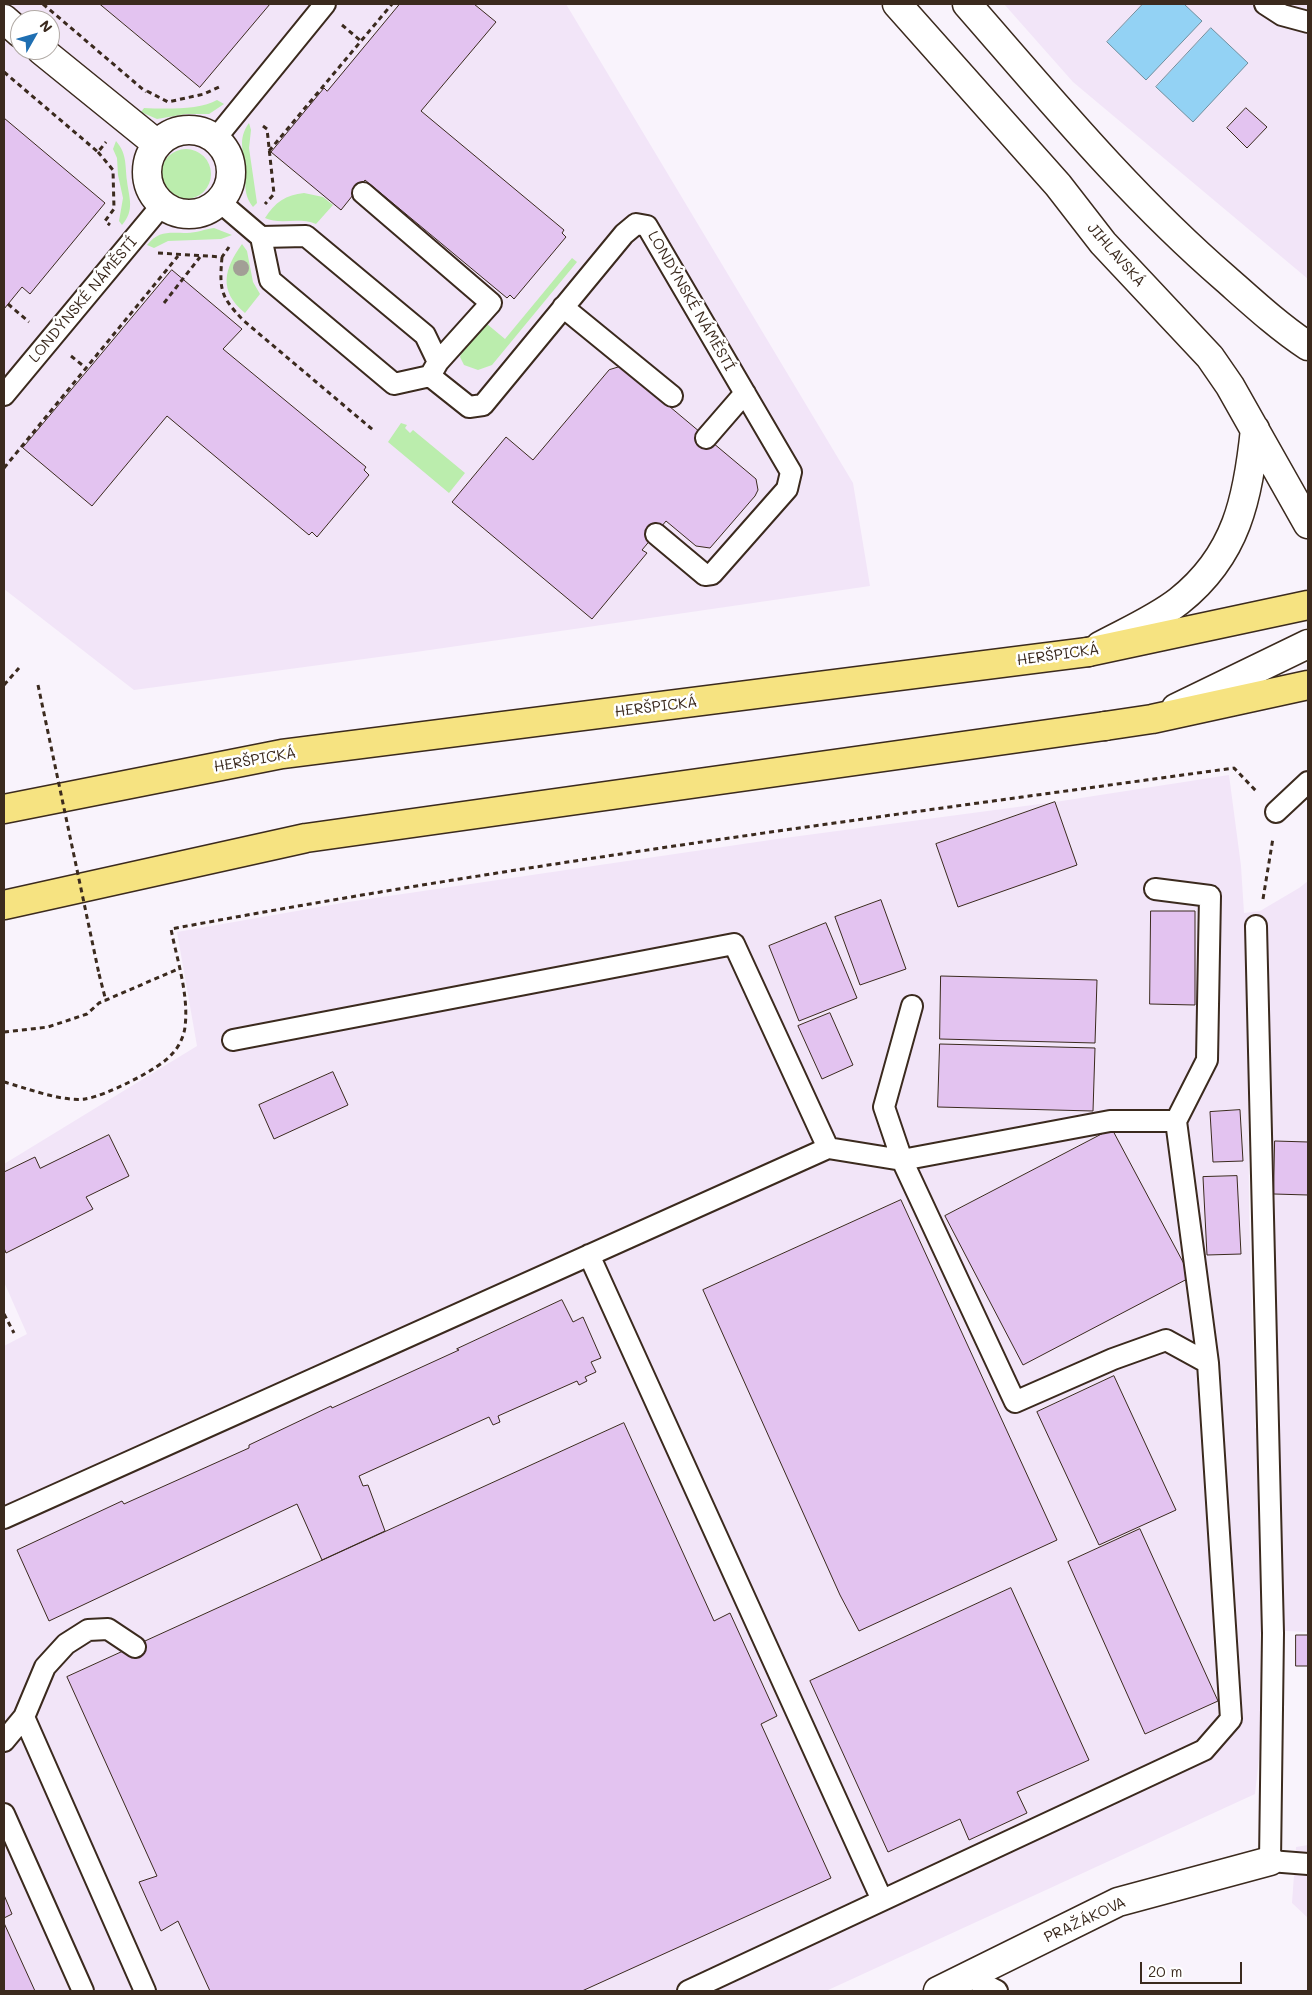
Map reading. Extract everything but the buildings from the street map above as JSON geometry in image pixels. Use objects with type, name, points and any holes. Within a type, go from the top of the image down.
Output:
[{"type":"main road","name":"JIHLAVSKÁ","points":[[897,4],[1058,185],[1103,243],[1210,357],[1256,429],[1308,524]]},
{"type":"main road","points":[[967,4],[1105,162],[1149,208],[1243,294],[1308,346]]},
{"type":"main road","points":[[53,60],[157,144]]},
{"type":"main road","points":[[192,129],[216,138],[228,155],[232,175],[228,189],[220,202],[199,213],[186,214],[173,211],[162,205],[154,194],[148,176],[150,156],[157,144],[166,136],[178,131],[192,129]]},
{"type":"main road","points":[[1088,652],[1179,601],[1213,565],[1229,542],[1239,521],[1250,482],[1256,429]]},
{"type":"main road","name":"HERŠPICKÁ","points":[[4,809],[282,754],[1088,652],[1308,605]]},
{"type":"main road","points":[[1152,719],[1308,644]]},
{"type":"main road","points":[[4,905],[306,838],[1152,719],[1308,685]]},
{"type":"main road","name":"PRAŽÁKOVA","points":[[938,1991],[1118,1902],[1270,1861]]},
{"type":"lane","points":[[216,138],[325,4]]},
{"type":"lane","points":[[1265,4],[1282,15],[1308,22]]},
{"type":"lane","points":[[220,202],[261,237],[270,280],[394,384],[434,369],[491,303],[363,193]]},
{"type":"lane","name":"LONDÝNSKÉ NÁMĚSTÍ","points":[[4,395],[162,205]]},
{"type":"lane","name":"LONDÝNSKÉ NÁMĚSTÍ","points":[[261,237],[306,236],[425,335],[434,369],[469,407],[483,405],[624,234],[636,224],[647,226],[791,472],[787,489],[712,574],[705,575],[656,534]]},
{"type":"lane","points":[[563,307],[672,396]]},
{"type":"lane","points":[[706,438],[745,393]]},
{"type":"lane","points":[[1276,812],[1308,782]]},
{"type":"lane","points":[[688,1991],[1204,1750],[1231,1719],[1208,1363],[1176,1121],[1207,1060],[1210,896],[1155,889]]},
{"type":"lane","points":[[1256,926],[1273,1633],[1270,1861],[1308,1864]]},
{"type":"lane","points":[[233,1040],[734,944],[828,1148]]},
{"type":"lane","points":[[912,1006],[884,1107],[902,1160],[1015,1402],[1113,1359],[1166,1340],[1208,1363]]},
{"type":"lane","points":[[4,1518],[828,1148],[902,1160],[1110,1122],[1176,1121]]},
{"type":"lane","points":[[589,1255],[882,1900]]},
{"type":"lane","points":[[4,1741],[24,1718],[45,1667],[66,1644],[88,1630],[108,1629],[125,1638],[134,1647]]},
{"type":"lane","points":[[24,1718],[145,1991]]},
{"type":"lane","points":[[4,1814],[83,1991]]},
{"type":"lane","points":[[968,1976],[996,1991]]},
{"type":"path","points":[[268,152],[392,4]]},
{"type":"path","points":[[4,72],[98,152],[113,170],[114,209],[105,221],[132,242]]},
{"type":"path","points":[[98,152],[108,140]]},
{"type":"path","points":[[4,468],[178,255]]},
{"type":"path","points":[[164,304],[200,256]]},
{"type":"path","points":[[222,257],[220,280],[225,301],[250,327],[373,430]]},
{"type":"path","points":[[8,304],[35,327]]},
{"type":"path","points":[[4,685],[19,668]]},
{"type":"path","points":[[38,685],[106,1000]]},
{"type":"path","points":[[4,1082],[37,1092],[84,1099],[106,1094],[163,1063],[180,1044],[185,1029],[186,1010],[170,929],[344,897],[770,832],[1234,768],[1276,812],[1270,859],[1256,926]]},
{"type":"path","points":[[4,1032],[48,1027],[87,1014],[99,1003],[178,969]]},
{"type":"path","points":[[4,1314],[14,1334]]},
{"type":"shaded area","points":[[4,4],[566,4],[853,483],[870,586],[416,652],[134,690],[4,589]]},
{"type":"shaded area","points":[[1004,4],[1308,4],[1308,279],[1073,82]]},
{"type":"shaded area","points":[[1229,775],[1241,866],[1244,913],[1260,911],[1308,881],[1308,1632],[1286,1631],[1260,1634],[1262,1731],[1255,1794],[826,1991],[4,1991],[4,1346],[27,1334],[4,1282],[4,1164],[197,1046],[177,932],[348,902],[777,839],[1055,802]],"holes":[[[1248,1068],[1256,1428],[1249,1206]]]},
{"type":"shaded area","points":[[1308,1845],[1308,1918],[1292,1903],[1296,1847]]},
{"type":"green space","points":[[217,100],[224,104],[209,114],[186,114],[157,119],[141,112],[144,108],[172,109],[202,106]]},
{"type":"green space","points":[[249,123],[251,130],[249,148],[257,203],[253,207],[246,193],[242,145],[243,135]]},
{"type":"green space","points":[[116,141],[122,150],[125,160],[130,204],[129,214],[122,225],[119,221],[123,198],[118,175],[117,158],[113,149]]},
{"type":"green space","points":[[191,149],[204,156],[210,164],[210,184],[204,192],[196,198],[181,199],[168,192],[162,184],[161,169],[168,156],[176,150]]},
{"type":"green space","points":[[304,193],[323,197],[333,205],[316,224],[303,221],[276,221],[265,218],[282,200]]},
{"type":"green space","points":[[214,228],[232,235],[221,239],[168,241],[154,248],[147,245],[151,240],[165,233],[190,233]]},
{"type":"green space","points":[[242,244],[247,251],[253,282],[260,294],[245,313],[236,305],[227,288],[228,271],[231,262]]},
{"type":"green space","points":[[572,258],[577,262],[492,365],[478,370],[464,365],[460,357],[462,351],[483,324],[487,324],[505,339]]},
{"type":"green space","points":[[401,423],[407,425],[405,428],[410,433],[413,430],[465,473],[449,493],[388,442]]},
{"type":"water","points":[[1143,4],[1184,4],[1202,21],[1146,80],[1107,42]]},
{"type":"water","points":[[1211,28],[1248,63],[1193,122],[1156,87]]}]
